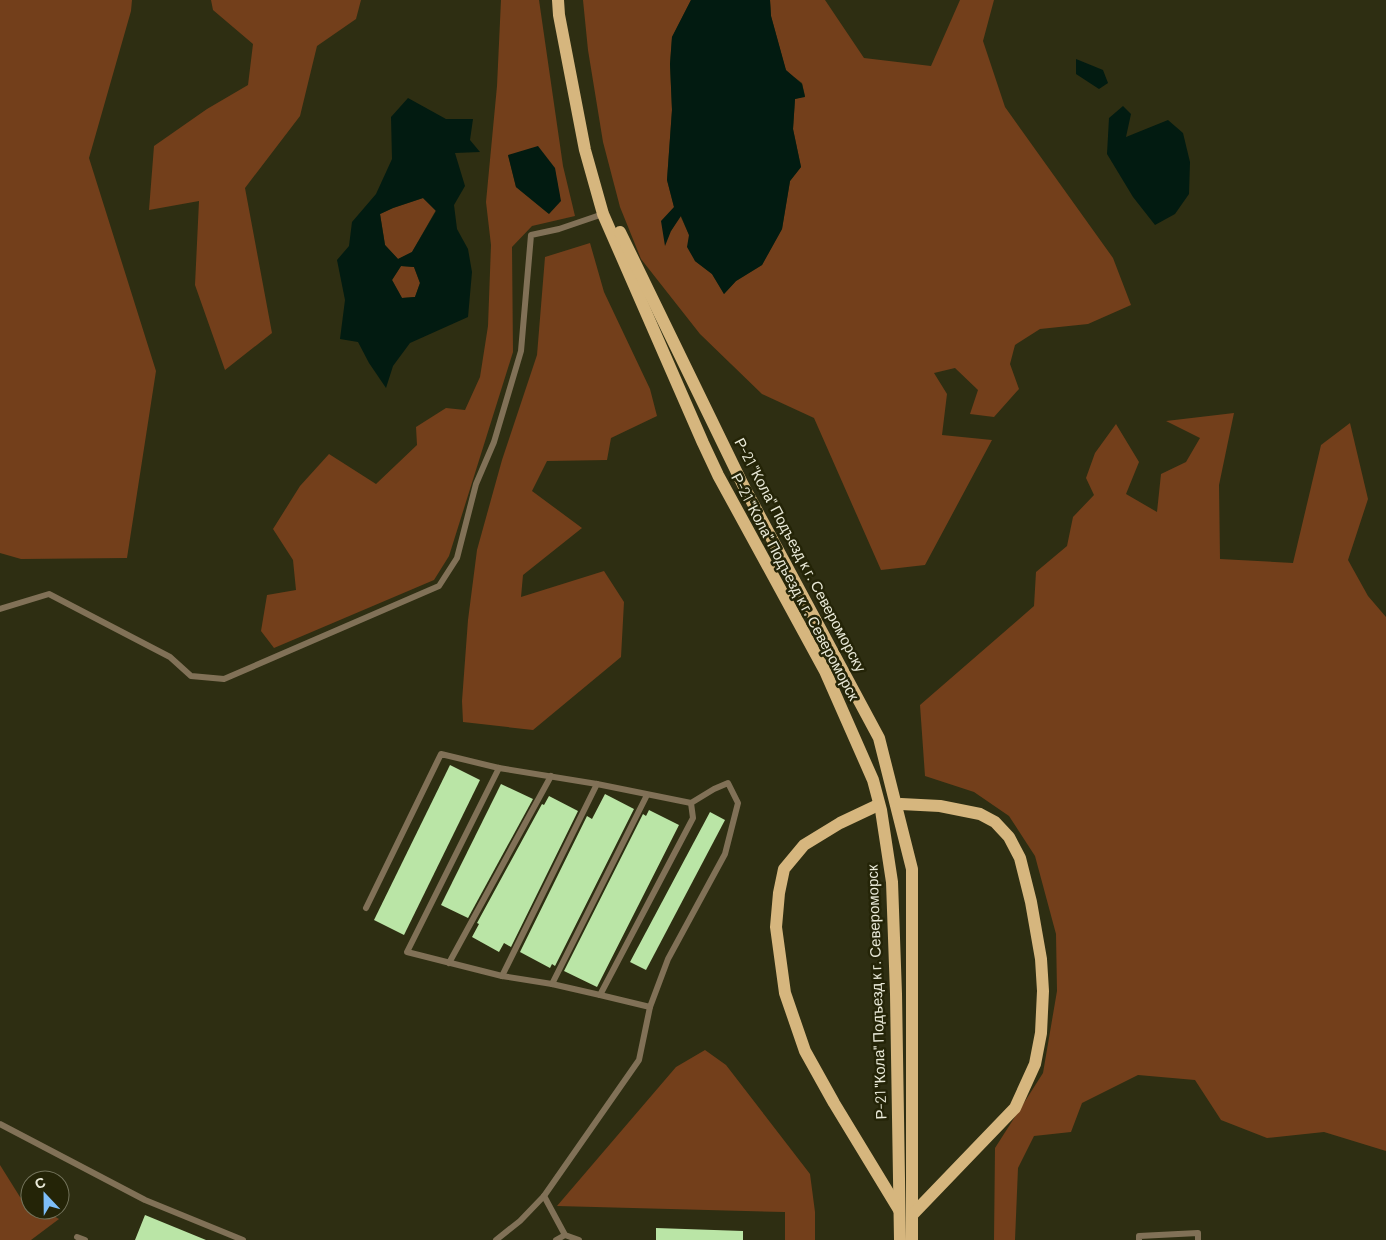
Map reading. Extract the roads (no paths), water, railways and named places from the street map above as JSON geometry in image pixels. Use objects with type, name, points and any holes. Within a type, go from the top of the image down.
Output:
[{"type":"main road","name":"Р-21 \"Кола\" Подъезд к г. Североморск","points":[[558,0],[585,150],[604,214],[703,444],[825,671],[873,780],[881,810],[892,882],[898,1147],[906,1214],[900,1240]]},
{"type":"main road","name":"Р-21 \"Кола\" Подъезд к г. Североморску","points":[[592,173],[743,485],[879,738],[912,869],[906,1214],[912,1240]]},
{"type":"main road","points":[[876,806],[840,823],[804,845],[784,869],[779,893],[776,927],[786,993],[806,1051],[834,1102],[906,1214],[1015,1108],[1035,1064],[1042,1033],[1043,991],[1041,959],[1031,902],[1020,858],[1009,837],[995,822],[980,814],[940,806],[901,804]]},
{"type":"lane","points":[[0,609],[49,594],[170,658],[191,676],[224,679],[439,586],[457,558],[476,484],[494,442],[521,351],[531,235],[560,229],[604,214]]},
{"type":"lane","points":[[366,908],[441,754],[499,768],[597,784],[691,803],[728,783],[738,803],[725,854],[668,959],[650,1007],[639,1060],[544,1196],[520,1221],[496,1240]]},
{"type":"lane","points":[[499,768],[407,952],[502,976],[552,984],[650,1007]]},
{"type":"lane","points":[[449,963],[551,776]]},
{"type":"lane","points":[[502,976],[597,784]]},
{"type":"lane","points":[[552,984],[647,795]]},
{"type":"lane","points":[[600,995],[693,818],[691,803]]},
{"type":"lane","points":[[0,1124],[145,1200],[243,1240]]},
{"type":"lane","points":[[544,1196],[565,1234],[579,1240]]},
{"type":"lane","points":[[1139,1240],[1139,1236],[1198,1233],[1198,1240]]},
{"type":"lane","points":[[556,1240],[565,1234]]},
{"type":"lane","points":[[77,1237],[85,1240]]}]
